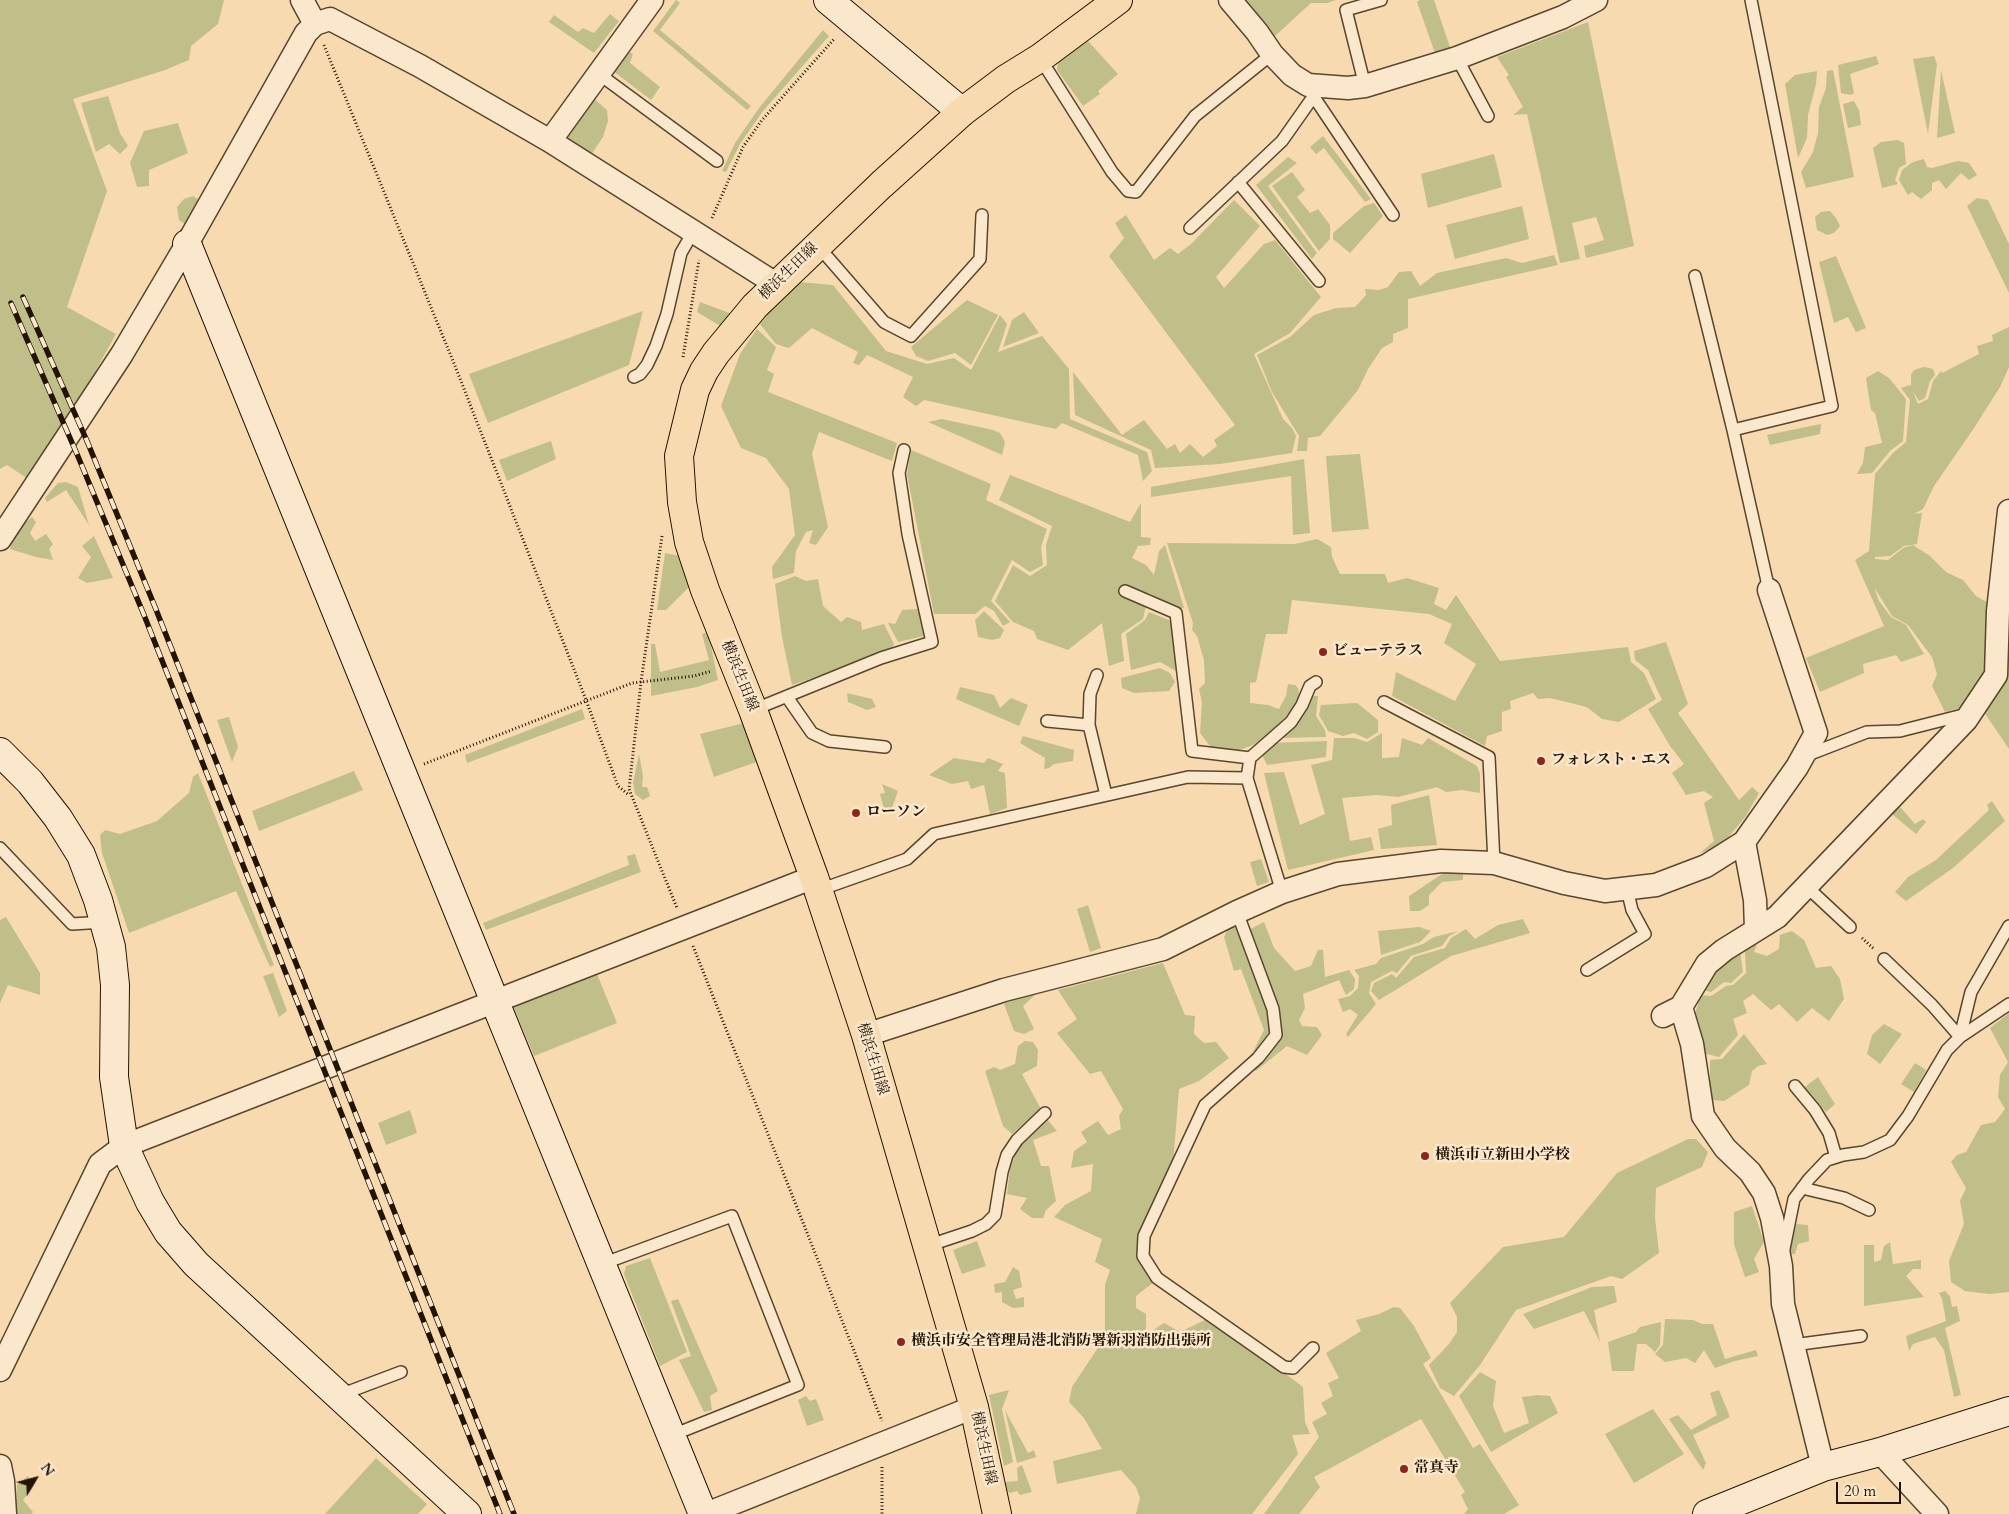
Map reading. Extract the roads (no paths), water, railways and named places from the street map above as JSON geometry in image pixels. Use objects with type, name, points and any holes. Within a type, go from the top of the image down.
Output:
[{"type":"main road","name":"横浜生田線","points":[[997,1514],[974,1407],[866,1035],[817,883],[754,710],[734,665],[705,590],[689,542],[682,502],[679,456],[695,390],[704,371],[716,353],[776,284],[962,112],[1040,58],[1118,0]]},
{"type":"street","points":[[302,0],[315,24]]},
{"type":"street","points":[[550,141],[652,0]]},
{"type":"street","points":[[828,0],[962,112]]},
{"type":"street","points":[[1230,0],[1257,32],[1272,54],[1310,91],[1365,86],[1457,58],[1563,17],[1596,0]]},
{"type":"street","points":[[0,539],[122,354],[187,244],[306,33],[315,24],[330,19],[420,66],[550,141],[776,284]]},
{"type":"street","points":[[187,244],[403,772],[670,1436],[704,1514],[974,1407]]},
{"type":"street","points":[[1823,1467],[1783,1304],[1781,1266],[1772,1218],[1764,1193],[1750,1172],[1725,1148],[1703,1116],[1692,1044],[1672,1011],[1707,964],[1724,950],[1777,917],[1966,720],[1996,675],[1998,611],[2009,511]]},
{"type":"street","points":[[866,1035],[1004,990],[1163,949],[1282,892],[1338,874],[1441,861],[1494,863],[1564,883],[1605,891],[1656,885],[1706,866],[1744,842],[1803,756],[1816,733],[1769,590]]},
{"type":"street","points":[[0,752],[30,782],[62,825],[80,855],[98,900],[111,947],[115,985],[114,1077],[124,1146],[150,1202],[168,1232],[196,1264],[467,1514]]},
{"type":"street","points":[[1744,842],[1755,900],[1756,929]]},
{"type":"street","points":[[0,1370],[100,1164],[124,1146],[686,928],[817,883]]},
{"type":"street","points":[[1707,1514],[1823,1467],[1880,1452],[2009,1411]]},
{"type":"street","points":[[1880,1452],[1937,1514]]},
{"type":"street","points":[[0,1466],[5,1514]]},
{"type":"lane","points":[[1365,86],[1346,10],[1381,0]]},
{"type":"lane","points":[[1734,430],[1832,406],[1751,0]]},
{"type":"lane","points":[[1040,58],[1112,172],[1128,190],[1136,192],[1195,116],[1272,54]]},
{"type":"lane","points":[[1457,58],[1488,116]]},
{"type":"lane","points":[[599,74],[717,161]]},
{"type":"lane","points":[[1190,228],[1282,141],[1310,91],[1393,215]]},
{"type":"lane","points":[[1238,182],[1319,281]]},
{"type":"lane","points":[[817,245],[884,322],[911,336],[980,259],[982,215]]},
{"type":"lane","points":[[634,377],[640,374],[647,365],[656,346],[667,314],[681,252],[700,236]]},
{"type":"lane","points":[[1695,276],[1734,430],[1769,590]]},
{"type":"lane","points":[[754,710],[881,658],[932,642],[908,534],[899,473],[904,450]]},
{"type":"lane","points":[[1125,591],[1176,613],[1192,752],[1250,758]]},
{"type":"lane","points":[[1097,675],[1090,694],[1089,725],[1106,795]]},
{"type":"lane","points":[[1282,892],[1247,778],[1250,758],[1291,722],[1302,705],[1310,686],[1316,682]]},
{"type":"lane","points":[[787,697],[812,733],[829,741],[885,747]]},
{"type":"lane","points":[[1384,702],[1489,757],[1494,863]]},
{"type":"lane","points":[[1803,756],[1867,732],[1900,731],[1971,712]]},
{"type":"lane","points":[[1047,721],[1089,725]]},
{"type":"lane","points":[[817,883],[907,859],[934,834],[1188,777],[1247,778]]},
{"type":"lane","points":[[0,848],[72,924],[104,922]]},
{"type":"lane","points":[[1807,886],[1850,927]]},
{"type":"lane","points":[[1587,970],[1644,934],[1632,910],[1627,889]]},
{"type":"lane","points":[[1238,912],[1273,1009],[1276,1035],[1258,1058],[1205,1105],[1144,1236],[1143,1256],[1157,1278],[1284,1368],[1293,1368],[1313,1348]]},
{"type":"lane","points":[[1960,1038],[1971,992],[2009,926]]},
{"type":"lane","points":[[1884,959],[1932,1004],[1960,1038]]},
{"type":"lane","points":[[1781,1266],[1794,1199],[1802,1188],[1827,1160],[1836,1156],[1864,1152],[1890,1140],[1908,1116],[1947,1050],[1960,1038],[2009,1004]]},
{"type":"lane","points":[[1795,1086],[1815,1110],[1829,1133],[1836,1156]]},
{"type":"lane","points":[[927,1246],[972,1231],[986,1224],[995,1214],[1007,1154],[1017,1140],[1045,1113]]},
{"type":"lane","points":[[1802,1188],[1844,1198],[1869,1210]]},
{"type":"lane","points":[[601,1265],[732,1216],[798,1385],[670,1436]]},
{"type":"lane","points":[[1793,1345],[1861,1336]]},
{"type":"lane","points":[[339,1396],[401,1372]]},
{"type":"railway","points":[[23,297],[87,441],[155,607],[514,1514]]},
{"type":"railway","points":[[11,303],[77,454],[144,615],[500,1514]]},
{"type":"place","name":"ビューテラス","points":[[1323,652]]},
{"type":"place","name":"フォレスト・エス","points":[[1541,761]]},
{"type":"place","name":"ローソン","points":[[856,813]]},
{"type":"place","name":"横浜市立新田小学校","points":[[1425,1156]]},
{"type":"place","name":"横浜市安全管理局港北消防署新羽消防出張所","points":[[901,1342]]},
{"type":"place","name":"常真寺","points":[[1404,1469]]}]
